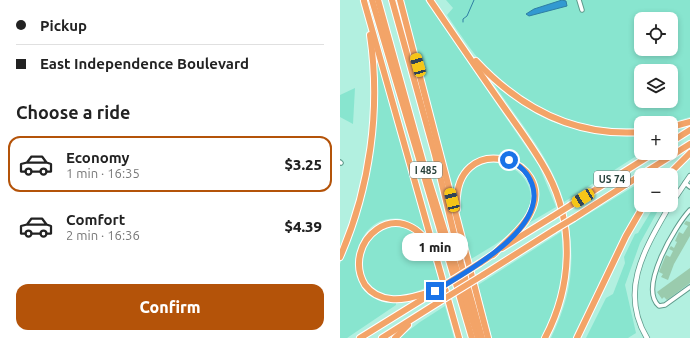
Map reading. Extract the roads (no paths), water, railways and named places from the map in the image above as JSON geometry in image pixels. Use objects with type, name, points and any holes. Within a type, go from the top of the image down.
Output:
[{"type":"highway","points":[[340,257],[351,230],[362,190],[372,136],[373,68],[371,40],[364,0]]},
{"type":"highway","points":[[364,0],[459,338]]},
{"type":"highway","name":"I 485","points":[[372,0],[472,338]]},
{"type":"highway","name":"I 485","points":[[378,0],[423,162],[478,338]]},
{"type":"highway","name":"I 485","points":[[392,0],[435,155],[461,262],[482,338]]},
{"type":"highway","name":"I 485","points":[[400,0],[488,338]]},
{"type":"highway","points":[[430,0],[542,163],[554,186],[562,211],[567,251],[565,278],[560,304],[545,338]]},
{"type":"highway","points":[[461,45],[497,83],[539,112],[562,122],[586,128],[610,132],[634,132]]},
{"type":"highway","points":[[678,125],[690,122]]},
{"type":"highway","points":[[678,138],[690,130]]},
{"type":"highway","name":"US 74","points":[[652,168],[690,144]]},
{"type":"highway","points":[[675,168],[690,154]]},
{"type":"highway","points":[[459,227],[457,192],[462,179],[470,168],[482,160],[496,158],[509,160],[521,167],[527,174],[533,187],[534,196],[532,210],[525,222],[493,255]]},
{"type":"highway","name":"US 74","points":[[360,338],[643,160]]},
{"type":"highway","name":"US 74","points":[[382,338],[634,179]]},
{"type":"highway","points":[[577,338],[623,242],[640,212]]},
{"type":"highway","points":[[435,291],[400,299],[382,297],[370,290],[364,284],[358,271],[357,262],[359,248],[369,233],[381,226],[394,223],[408,225],[420,232],[429,244],[437,260]]},
{"type":"highway","points":[[395,338],[415,318]]},
{"type":"street","points":[[579,0],[582,10]]},
{"type":"street","points":[[678,194],[690,176]]},
{"type":"street","points":[[685,183],[690,187]]},
{"type":"street","points":[[690,210],[657,265],[653,295],[654,302],[659,306],[665,305],[690,287]]},
{"type":"street","points":[[647,338],[640,324],[636,308],[635,290],[640,263],[646,247],[666,212]]},
{"type":"water","points":[[562,0],[566,1],[567,6],[529,16],[526,14],[534,9]]},
{"type":"waterway","points":[[463,22],[463,19],[467,16],[474,0]]}]
